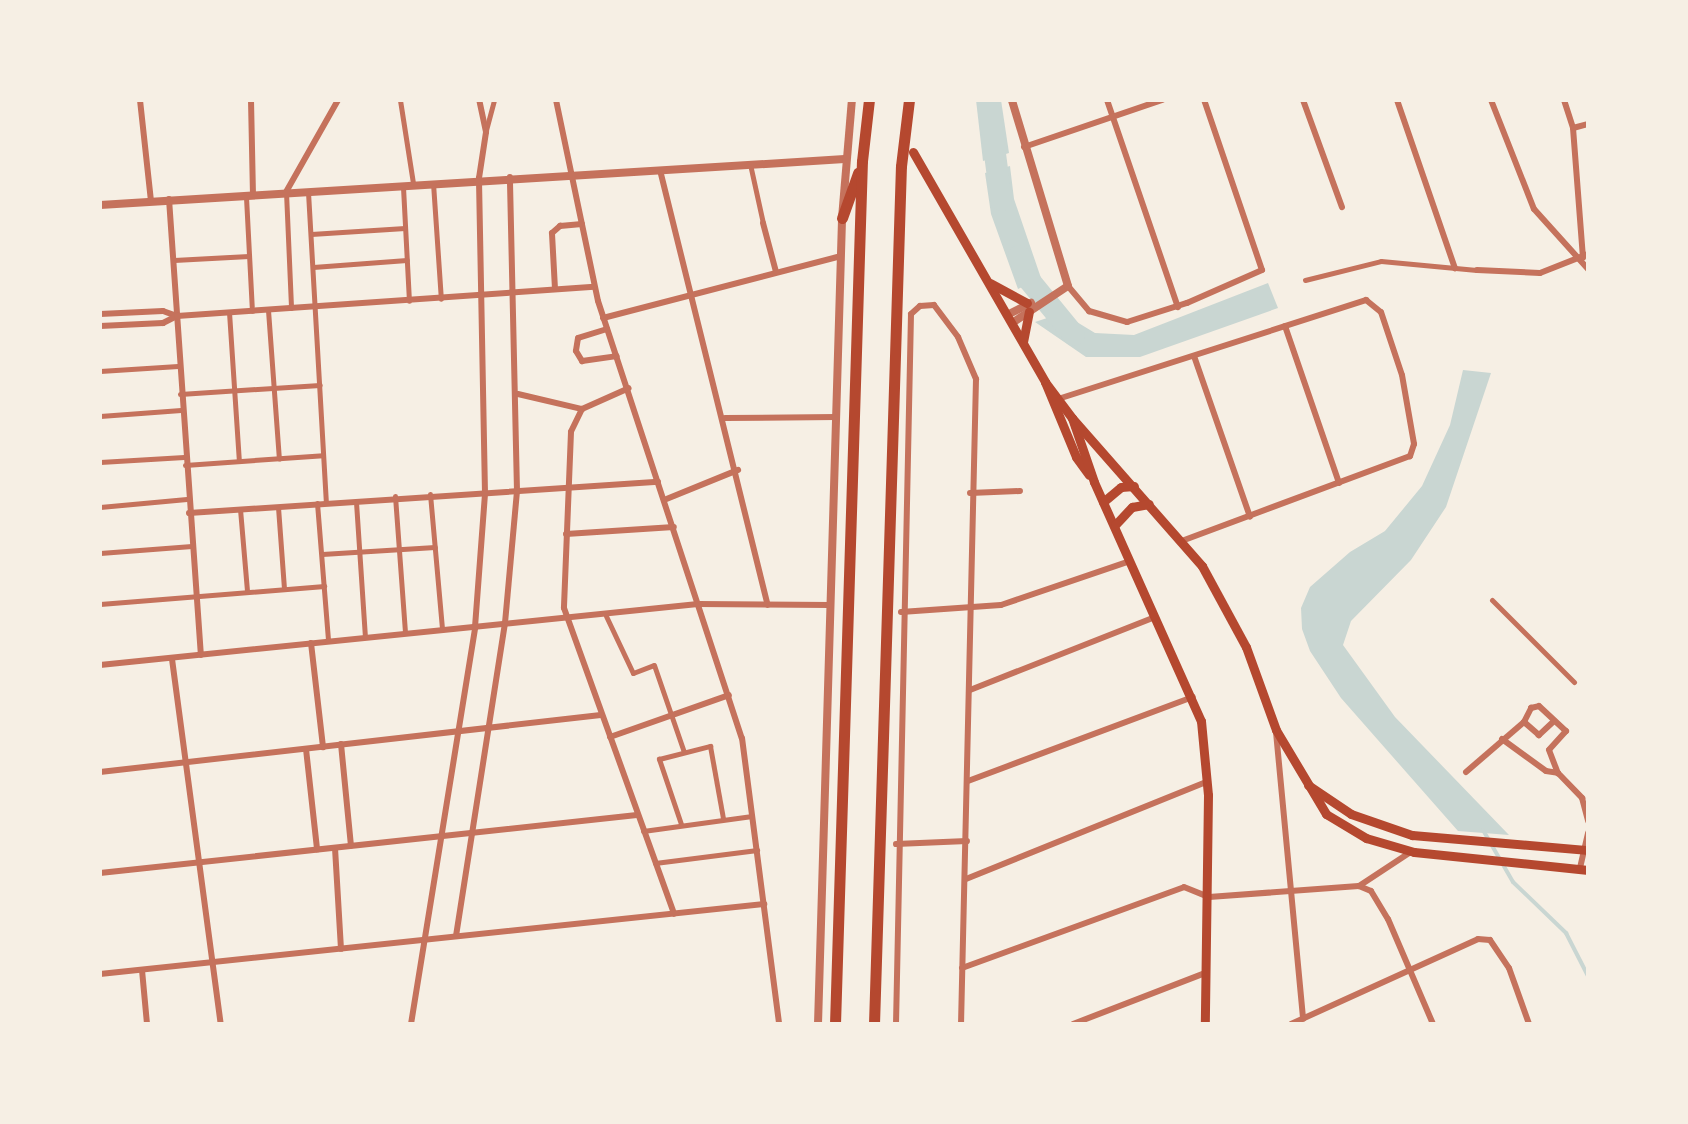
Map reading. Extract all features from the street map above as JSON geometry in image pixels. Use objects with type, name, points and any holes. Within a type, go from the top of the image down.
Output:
[{"type":"highway","points":[[835,1024],[862,161],[869,100]]},
{"type":"highway","points":[[874,1024],[901,166],[909,100]]},
{"type":"highway","points":[[842,218],[862,161]]},
{"type":"main road","points":[[913,152],[1045,382],[1076,457],[1094,482]]},
{"type":"main road","points":[[985,278],[1028,308],[1023,342]]},
{"type":"main road","points":[[1045,382],[1072,418],[1202,566],[1246,647],[1276,730],[1306,783],[1336,822],[1366,838],[1414,852],[1584,869]]},
{"type":"main road","points":[[1072,418],[1094,482],[1193,697],[1205,740],[1209,897],[1205,1024]]},
{"type":"main road","points":[[1103,502],[1121,487],[1134,486]]},
{"type":"main road","points":[[1115,525],[1132,507],[1149,504]]},
{"type":"main road","points":[[1306,783],[1365,821],[1443,840],[1585,850]]},
{"type":"street","points":[[140,100],[151,201]]},
{"type":"street","points":[[251,100],[249,256],[252,311]]},
{"type":"street","points":[[292,309],[286,192],[338,100]]},
{"type":"street","points":[[400,100],[408,184],[405,228],[409,302]]},
{"type":"street","points":[[479,100],[486,132]]},
{"type":"street","points":[[411,1024],[475,627],[485,493],[485,295],[479,178],[494,100]]},
{"type":"street","points":[[556,100],[594,287],[744,748],[779,1024]]},
{"type":"street","points":[[818,1024],[842,218],[852,100]]},
{"type":"street","points":[[1012,100],[1068,286],[1089,311],[1118,322],[1178,307],[1262,270],[1204,100]]},
{"type":"street","points":[[1107,100],[1178,307]]},
{"type":"street","points":[[1024,147],[1162,100]]},
{"type":"street","points":[[1303,100],[1342,207]]},
{"type":"street","points":[[1397,100],[1455,268]]},
{"type":"street","points":[[1491,100],[1534,209],[1585,256]]},
{"type":"street","points":[[1564,100],[1573,128],[1588,269]]},
{"type":"street","points":[[1573,128],[1588,124]]},
{"type":"street","points":[[100,205],[479,178],[845,159]]},
{"type":"street","points":[[750,163],[776,272]]},
{"type":"street","points":[[660,169],[738,470],[768,605]]},
{"type":"street","points":[[456,936],[505,623],[517,491],[518,394],[510,177]]},
{"type":"street","points":[[433,182],[441,299]]},
{"type":"street","points":[[308,191],[326,502]]},
{"type":"street","points":[[169,199],[184,461],[201,655]]},
{"type":"street","points":[[555,289],[552,233],[560,226],[582,224]]},
{"type":"street","points":[[311,234],[405,228]]},
{"type":"street","points":[[174,260],[249,256]]},
{"type":"street","points":[[603,318],[841,256]]},
{"type":"street","points":[[1305,280],[1381,261],[1540,273],[1585,256]]},
{"type":"street","points":[[313,267],[407,260]]},
{"type":"street","points":[[1009,319],[1068,286]]},
{"type":"street","points":[[100,326],[163,323],[177,316],[594,287]]},
{"type":"street","points":[[1058,399],[1366,300],[1381,312],[1402,375],[1414,444],[1403,463],[1339,483],[1182,541]]},
{"type":"street","points":[[896,1024],[896,844],[911,314],[927,305],[942,310],[976,379],[970,493],[974,609],[961,1024]]},
{"type":"street","points":[[268,310],[279,459]]},
{"type":"street","points":[[100,314],[163,311],[177,316]]},
{"type":"street","points":[[229,312],[239,461]]},
{"type":"street","points":[[1285,326],[1339,483]]},
{"type":"street","points":[[607,329],[578,338],[576,351],[582,361],[617,356]]},
{"type":"street","points":[[1194,356],[1250,517]]},
{"type":"street","points":[[100,371],[178,366]]},
{"type":"street","points":[[180,394],[320,385]]},
{"type":"street","points":[[518,394],[582,409],[629,388]]},
{"type":"street","points":[[582,409],[571,432],[566,534],[567,618],[674,914]]},
{"type":"street","points":[[100,416],[181,410]]},
{"type":"street","points":[[725,418],[836,417]]},
{"type":"street","points":[[100,462],[239,461],[323,455]]},
{"type":"street","points":[[664,500],[738,470]]},
{"type":"street","points":[[189,513],[395,496],[658,482]]},
{"type":"street","points":[[970,493],[1020,491]]},
{"type":"street","points":[[430,494],[442,629]]},
{"type":"street","points":[[395,496],[405,632]]},
{"type":"street","points":[[100,507],[187,499]]},
{"type":"street","points":[[356,499],[365,637]]},
{"type":"street","points":[[317,503],[328,641]]},
{"type":"street","points":[[278,507],[284,589]]},
{"type":"street","points":[[240,509],[247,591]]},
{"type":"street","points":[[566,534],[674,527]]},
{"type":"street","points":[[100,553],[192,546]]},
{"type":"street","points":[[322,554],[435,547]]},
{"type":"street","points":[[901,612],[1001,605],[1132,560]]},
{"type":"street","points":[[100,604],[324,586]]},
{"type":"street","points":[[1492,600],[1574,682]]},
{"type":"street","points":[[100,665],[405,632],[606,616],[698,604],[830,605]]},
{"type":"street","points":[[606,616],[633,673],[654,665],[684,752]]},
{"type":"street","points":[[970,690],[1158,616]]},
{"type":"street","points":[[311,643],[323,747]]},
{"type":"street","points":[[172,659],[196,864],[221,1024]]},
{"type":"street","points":[[610,737],[729,695]]},
{"type":"street","points":[[968,781],[1193,697]]},
{"type":"street","points":[[1466,772],[1524,722],[1531,708],[1539,706],[1566,731],[1549,750],[1558,773],[1582,798],[1588,821]]},
{"type":"street","points":[[100,772],[601,715]]},
{"type":"street","points":[[1524,722],[1539,735],[1554,721]]},
{"type":"street","points":[[1276,730],[1303,1019]]},
{"type":"street","points":[[1502,739],[1546,771],[1558,773]]},
{"type":"street","points":[[341,744],[351,846]]},
{"type":"street","points":[[681,824],[659,759],[710,746],[723,818]]},
{"type":"street","points":[[306,749],[317,849]]},
{"type":"street","points":[[966,879],[1208,781]]},
{"type":"street","points":[[100,873],[637,815]]},
{"type":"street","points":[[643,831],[752,816]]},
{"type":"street","points":[[1584,869],[1588,833]]},
{"type":"street","points":[[896,844],[967,841]]},
{"type":"street","points":[[335,848],[341,949]]},
{"type":"street","points":[[654,863],[757,850]]},
{"type":"street","points":[[1359,886],[1400,854],[1414,852]]},
{"type":"street","points":[[962,968],[1184,887],[1209,897],[1290,894],[1359,886],[1371,891],[1412,971],[1433,1024]]},
{"type":"street","points":[[100,974],[764,904]]},
{"type":"street","points":[[1291,1024],[1478,939],[1490,940],[1509,968],[1529,1024]]},
{"type":"street","points":[[142,970],[147,1024]]},
{"type":"street","points":[[1073,1024],[1205,973]]},
{"type":"shaded area","points":[[976,100],[1001,100],[1009,153],[983,161]]},
{"type":"shaded area","points":[[1010,166],[1014,199],[1041,278],[1018,289],[991,214],[985,173]]},
{"type":"shaded area","points":[[1268,283],[1278,308],[1140,357],[1086,357],[1035,322],[1062,313],[1095,333],[1134,335]]},
{"type":"shaded area","points":[[1463,370],[1491,373],[1446,507],[1411,560],[1351,621],[1343,645],[1395,717],[1509,835],[1458,831],[1341,698],[1310,651],[1302,629],[1301,608],[1310,587],[1350,552],[1385,531],[1422,486],[1450,425]]},
{"type":"waterway","points":[[988,100],[1001,200]]},
{"type":"waterway","points":[[1019,256],[1029,280],[1074,335]]},
{"type":"waterway","points":[[1483,830],[1513,882],[1566,933],[1588,976]]}]
